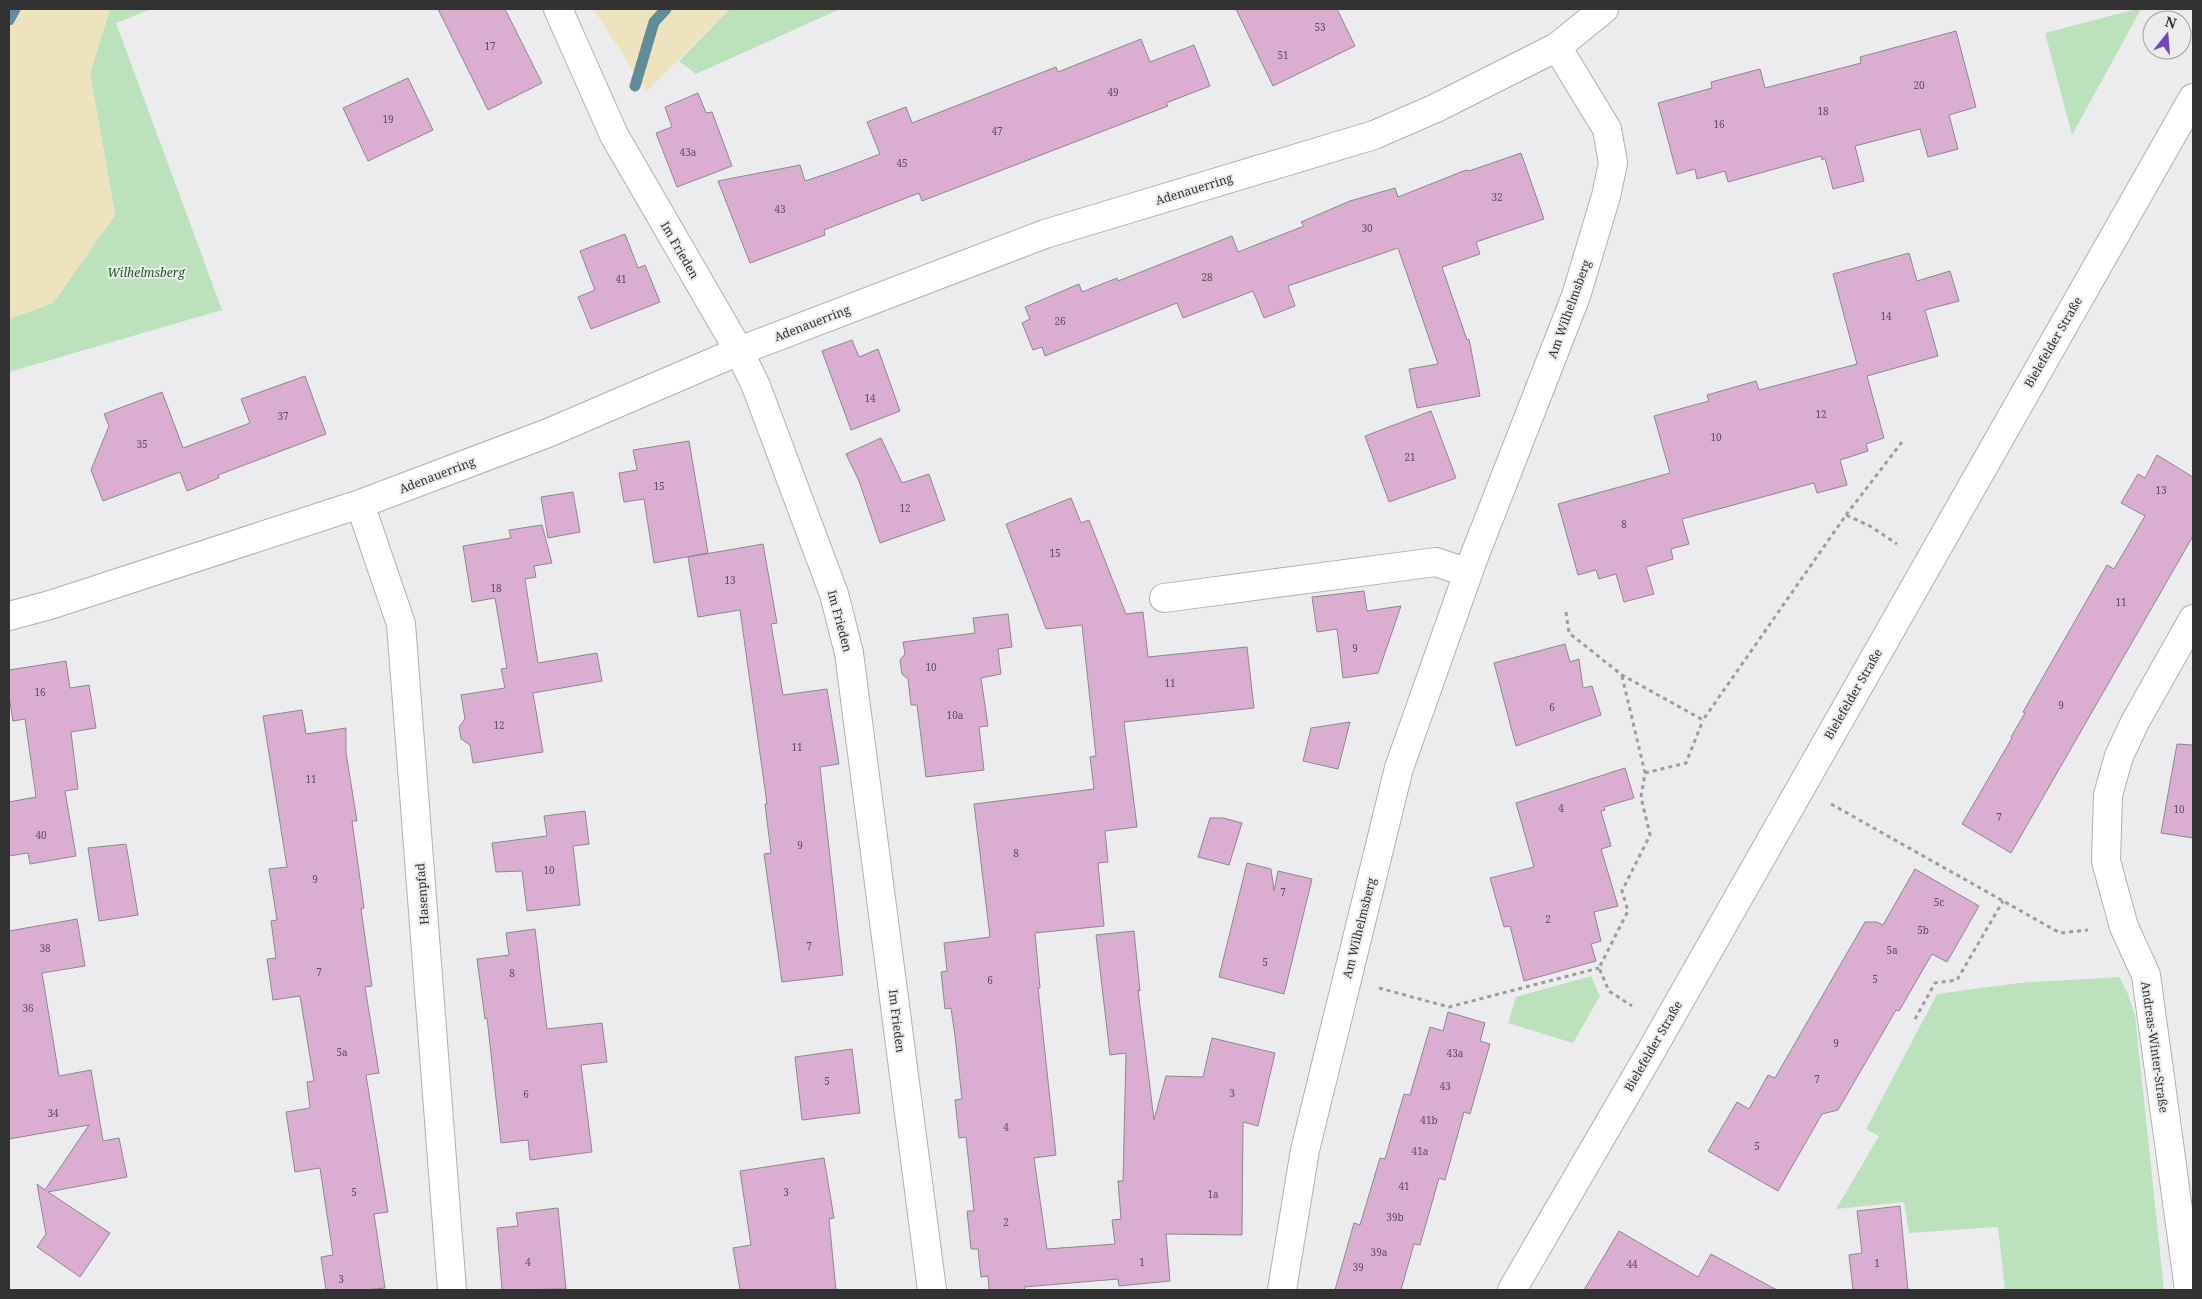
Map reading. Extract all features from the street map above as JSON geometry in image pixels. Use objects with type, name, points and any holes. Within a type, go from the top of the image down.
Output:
[{"type":"street","name":"Im Frieden","points":[[558,9],[614,135],[739,351],[756,386],[834,594],[849,653],[932,1290]]},
{"type":"street","name":"Adenauerring","points":[[9,616],[50,605],[360,504],[548,433],[739,351],[1045,234],[1374,135],[1436,108],[1557,47],[1604,9]]},
{"type":"street","name":"Am Wilhelmsberg","points":[[1282,1290],[1305,1150],[1399,768],[1468,573],[1576,296],[1606,196],[1613,162],[1607,129],[1557,47]]},
{"type":"street","name":"Bielefelder Straße","points":[[1512,1290],[1646,1060],[2193,98]]},
{"type":"street","name":"Hasenpfad","points":[[360,504],[401,624],[452,1290]]},
{"type":"street","points":[[1164,598],[1436,562],[1468,573]]},
{"type":"street","name":"Andreas-Winter-Straße","points":[[2189,1290],[2146,975],[2124,927],[2106,861],[2108,795],[2119,756],[2135,722],[2193,619]]},
{"type":"path","points":[[1645,773],[1686,763],[1703,720],[1846,515],[1902,442]]},
{"type":"path","points":[[1846,515],[1870,526],[1897,544]]},
{"type":"path","points":[[1566,612],[1569,633],[1622,675],[1703,720]]},
{"type":"path","points":[[1622,675],[1645,773],[1641,796],[1650,835],[1622,891],[1628,912],[1600,968],[1609,991],[1632,1006]]},
{"type":"path","points":[[1801,786],[2060,933],[2124,927]]},
{"type":"path","points":[[1914,1019],[1935,983],[1957,980],[2003,901]]},
{"type":"path","points":[[1347,979],[1449,1007],[1600,968]]},
{"type":"green space","name":"Wilhelmsberg","points":[[110,9],[151,9],[116,23],[222,310],[9,372],[9,319],[53,303],[115,215],[90,73]]},
{"type":"green space","points":[[730,9],[840,9],[696,74],[679,61]]},
{"type":"green space","points":[[2141,9],[2072,135],[2045,33]]},
{"type":"green space","points":[[1591,976],[1600,996],[1573,1043],[1508,1023],[1516,997]]},
{"type":"green space","points":[[2119,977],[2127,992],[2135,1015],[2164,1290],[2005,1290],[1998,1227],[1909,1233],[1904,1202],[1836,1209],[1879,1136],[1866,1129],[1937,994],[2019,983]]},
{"type":"sand","points":[[9,9],[110,9],[90,73],[115,215],[53,303],[9,319]]},
{"type":"sand","points":[[593,9],[730,9],[647,91]]},
{"type":"building","points":[[438,9],[505,9],[542,83],[488,110]]},
{"type":"building","points":[[1236,9],[1337,9],[1355,46],[1273,86]]},
{"type":"building","points":[[1956,31],[1976,107],[1949,115],[1958,149],[1928,157],[1920,129],[1855,146],[1864,181],[1833,189],[1825,158],[1822,160],[1821,156],[1728,182],[1725,171],[1697,179],[1695,169],[1677,174],[1658,103],[1712,88],[1711,82],[1760,69],[1765,88],[1861,63],[1860,57]]},
{"type":"building","points":[[1141,39],[1150,62],[1194,45],[1210,86],[1166,103],[1168,106],[922,201],[919,193],[824,230],[825,235],[750,263],[718,181],[800,165],[805,181],[841,169],[880,154],[867,122],[906,107],[912,123],[1056,67],[1058,72]]},
{"type":"building","points":[[408,78],[433,130],[368,161],[343,108]]},
{"type":"building","points":[[698,93],[706,113],[712,112],[732,166],[677,187],[656,133],[672,127],[665,107]]},
{"type":"building","points":[[1521,153],[1544,219],[1476,242],[1480,254],[1442,267],[1467,340],[1469,339],[1480,396],[1417,408],[1409,369],[1438,364],[1398,248],[1288,286],[1295,306],[1264,318],[1253,291],[1183,318],[1177,303],[1045,356],[1042,347],[1033,350],[1022,323],[1030,319],[1025,307],[1079,284],[1082,292],[1117,278],[1118,281],[1232,236],[1238,252],[1304,226],[1301,222],[1350,201],[1395,188],[1398,197],[1466,170],[1469,171]]},
{"type":"building","points":[[625,234],[638,268],[645,265],[660,302],[591,329],[578,297],[595,290],[580,251]]},
{"type":"building","points":[[1909,253],[1917,281],[1950,271],[1959,301],[1925,310],[1938,356],[1867,376],[1884,438],[1866,444],[1868,451],[1840,460],[1847,485],[1817,493],[1814,483],[1682,519],[1689,544],[1671,549],[1673,559],[1646,567],[1654,594],[1624,602],[1616,574],[1599,579],[1596,570],[1578,575],[1558,504],[1670,473],[1654,416],[1709,401],[1707,395],[1756,381],[1759,390],[1857,364],[1833,274]]},
{"type":"building","points":[[852,340],[859,357],[878,349],[900,411],[851,430],[822,351]]},
{"type":"building","points":[[305,376],[326,434],[218,475],[219,478],[187,491],[180,472],[103,501],[91,470],[109,426],[104,414],[162,392],[183,448],[250,423],[241,399]]},
{"type":"building","points":[[1431,411],[1456,478],[1389,502],[1365,436]]},
{"type":"building","points":[[881,438],[902,483],[929,474],[945,520],[880,543],[859,481],[846,454]]},
{"type":"building","points":[[689,441],[708,553],[654,563],[644,499],[624,502],[619,473],[637,470],[633,450]]},
{"type":"building","points":[[2157,455],[2193,477],[2193,536],[2011,853],[1962,824],[2012,738],[2025,713],[2023,712],[2107,565],[2114,569],[2145,516],[2121,503],[2138,474],[2145,478]]},
{"type":"building","points":[[573,492],[580,532],[548,538],[541,497]]},
{"type":"building","points":[[1071,498],[1081,523],[1089,520],[1126,614],[1143,612],[1148,657],[1247,647],[1254,708],[1124,722],[1137,827],[1105,831],[1108,862],[1098,863],[1104,926],[1035,933],[1040,988],[1038,988],[1056,1155],[1034,1158],[1047,1249],[1115,1244],[1112,1220],[1121,1219],[1118,1181],[1123,1181],[1126,1053],[1110,1055],[1096,935],[1134,931],[1140,991],[1138,990],[1154,1120],[1166,1076],[1203,1077],[1212,1038],[1275,1053],[1258,1126],[1243,1122],[1242,1235],[1166,1234],[1170,1281],[1119,1286],[1118,1279],[1024,1287],[1025,1290],[989,1290],[988,1276],[981,1277],[978,1249],[971,1249],[967,1211],[974,1211],[966,1137],[959,1138],[955,1100],[962,1099],[951,1008],[945,1009],[941,972],[947,971],[944,943],[990,937],[974,804],[1094,789],[1090,757],[1096,756],[1082,625],[1046,629],[1006,524]]},
{"type":"building","points":[[542,525],[552,563],[534,566],[536,577],[525,579],[538,663],[597,653],[602,681],[533,693],[543,752],[473,763],[470,745],[461,739],[459,727],[465,719],[461,695],[505,688],[501,669],[507,668],[495,598],[472,602],[463,546],[511,538],[509,530]]},
{"type":"building","points":[[763,544],[777,623],[771,624],[783,695],[827,689],[839,764],[820,767],[843,975],[782,982],[764,854],[771,853],[765,804],[767,804],[740,610],[698,617],[688,557]]},
{"type":"building","points":[[1364,591],[1367,611],[1401,606],[1378,673],[1343,678],[1337,629],[1317,632],[1312,597]]},
{"type":"building","points":[[1008,614],[1012,647],[998,649],[1001,674],[981,678],[988,726],[979,727],[984,770],[926,777],[917,705],[911,705],[908,679],[902,674],[900,660],[905,654],[903,642],[975,633],[973,618]]},
{"type":"building","points":[[1565,644],[1570,662],[1579,659],[1583,688],[1592,686],[1601,715],[1516,746],[1494,663]]},
{"type":"building","points":[[66,661],[70,688],[89,685],[96,728],[71,732],[78,789],[65,791],[76,856],[30,864],[28,853],[9,856],[9,802],[36,797],[25,719],[13,721],[9,696],[9,670]]},
{"type":"building","points":[[302,710],[306,734],[346,728],[346,753],[357,821],[352,821],[364,908],[361,909],[372,986],[365,987],[379,1073],[366,1075],[388,1212],[374,1214],[385,1288],[326,1290],[321,1257],[333,1255],[320,1168],[295,1172],[286,1112],[310,1108],[307,1082],[314,1081],[300,996],[273,1000],[267,959],[276,958],[271,921],[277,920],[269,869],[287,867],[263,716]]},
{"type":"building","points":[[1350,722],[1338,769],[1303,761],[1311,728]]},
{"type":"building","points":[[2177,744],[2193,745],[2193,838],[2161,833]]},
{"type":"building","points":[[1625,768],[1634,798],[1604,807],[1605,810],[1601,811],[1611,846],[1601,849],[1618,906],[1594,912],[1601,941],[1591,944],[1596,961],[1524,981],[1510,926],[1504,927],[1490,878],[1534,867],[1516,803]]},
{"type":"building","points":[[585,811],[589,844],[573,846],[580,905],[527,911],[522,871],[496,872],[492,843],[547,836],[544,816]]},
{"type":"building","points":[[1210,818],[1223,818],[1242,823],[1229,865],[1198,857]]},
{"type":"building","points":[[126,844],[138,915],[99,921],[88,848]]},
{"type":"building","points":[[1247,863],[1271,869],[1274,891],[1278,871],[1312,879],[1284,994],[1219,977]]},
{"type":"building","points":[[1915,869],[1979,906],[1947,962],[1932,954],[1899,1011],[1896,1010],[1838,1110],[1822,1114],[1778,1191],[1708,1151],[1737,1102],[1749,1109],[1768,1075],[1775,1078],[1865,922],[1877,922],[1883,925]]},
{"type":"building","points":[[77,919],[85,966],[42,973],[59,1076],[91,1070],[103,1141],[119,1138],[127,1177],[48,1192],[110,1233],[80,1277],[37,1247],[46,1234],[37,1184],[45,1190],[89,1125],[9,1139],[9,931]]},
{"type":"building","points":[[535,929],[547,1029],[602,1023],[607,1062],[581,1065],[592,1152],[530,1160],[528,1140],[501,1143],[487,1018],[485,1019],[477,959],[509,955],[506,933]]},
{"type":"building","points":[[1448,1012],[1485,1023],[1480,1041],[1490,1044],[1470,1114],[1464,1112],[1445,1180],[1439,1178],[1420,1245],[1414,1244],[1401,1290],[1335,1290],[1354,1223],[1360,1225],[1380,1158],[1385,1159],[1404,1094],[1410,1095],[1430,1027],[1443,1031]]},
{"type":"building","points":[[852,1049],[860,1113],[802,1120],[795,1057]]},
{"type":"building","points":[[824,1158],[834,1218],[829,1219],[836,1290],[740,1290],[733,1248],[751,1245],[740,1171]]},
{"type":"building","points":[[1900,1206],[1908,1290],[1853,1290],[1849,1255],[1862,1253],[1857,1211]]},
{"type":"building","points":[[558,1208],[566,1289],[502,1290],[497,1228],[518,1226],[516,1213]]},
{"type":"building","points":[[1619,1231],[1698,1277],[1711,1254],[1777,1290],[1584,1290]]},
{"type":"waterway","points":[[9,20],[15,9]]},
{"type":"waterway","points":[[635,86],[654,22],[666,9]]}]
